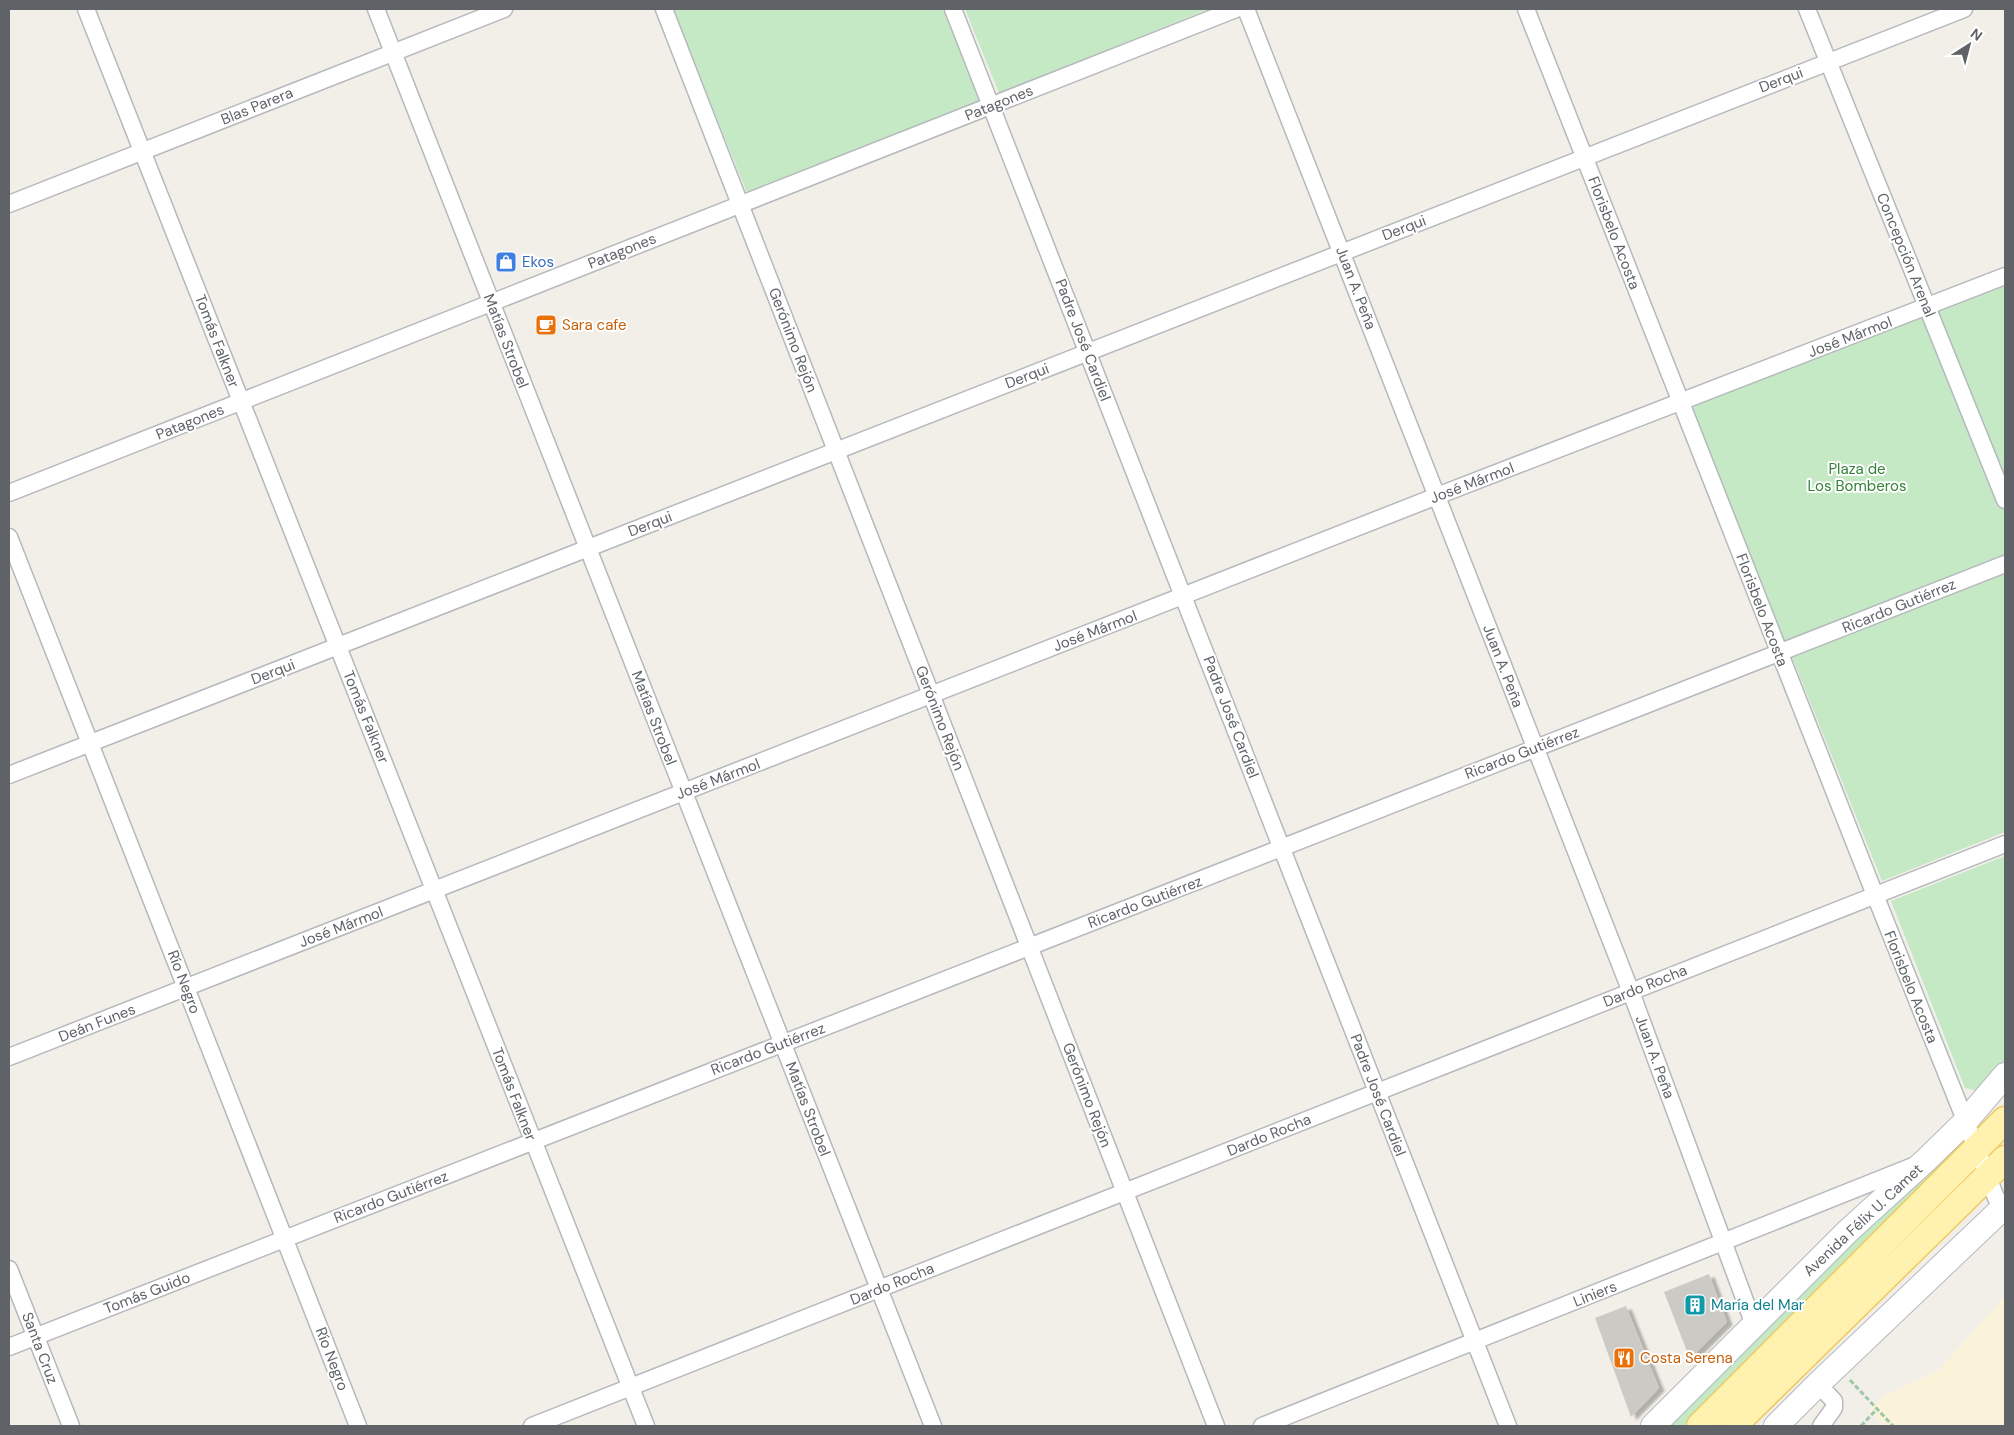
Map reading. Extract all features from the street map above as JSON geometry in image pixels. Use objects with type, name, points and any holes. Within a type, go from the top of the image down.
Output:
[{"type":"main road","name":"Avenida Félix U. Camet","points":[[1653,1426],[1848,1231],[1966,1122],[2005,1075]]},
{"type":"main road","name":"Avenida Félix U. Camet","points":[[1700,1426],[2005,1120]]},
{"type":"main road","points":[[1733,1426],[1997,1167]]},
{"type":"main road","points":[[1776,1426],[2003,1208]]},
{"type":"street","name":"Tomás Falkner","points":[[86,9],[646,1426]]},
{"type":"street","name":"Matías Strobel","points":[[376,9],[933,1426]]},
{"type":"street","name":"Blas Parera","points":[[9,204],[504,9]]},
{"type":"street","name":"Gerónimo Rejón","points":[[664,9],[1216,1426]]},
{"type":"street","name":"Padre José Cardiel","points":[[953,9],[1508,1426]]},
{"type":"street","name":"Patagones","points":[[9,493],[1236,9]]},
{"type":"street","name":"Juan A. Peña","points":[[1246,9],[1630,992],[1754,1325]]},
{"type":"street","name":"Florisbelo Acosta","points":[[1526,9],[1779,654],[1966,1122],[1977,1149],[1997,1167],[2003,1208]]},
{"type":"street","name":"Concepción Arenal","points":[[1807,9],[2005,500]]},
{"type":"street","name":"Derqui","points":[[9,775],[1964,9]]},
{"type":"street","name":"José Mármol","points":[[186,988],[1437,496],[1928,308],[2005,276]]},
{"type":"street","name":"Río Negro","points":[[9,537],[358,1426]]},
{"type":"street","name":"Ricardo Gutiérrez","points":[[285,1238],[2005,564]]},
{"type":"street","name":"Dardo Rocha","points":[[532,1426],[2005,844]]},
{"type":"street","name":"Deán Funes","points":[[9,1057],[186,988]]},
{"type":"street","name":"Liniers","points":[[1262,1426],[1723,1243],[1926,1160]]},
{"type":"street","name":"Tomás Guido","points":[[9,1347],[285,1238]]},
{"type":"street","name":"Santa Cruz","points":[[9,1269],[71,1426]]},
{"type":"street","points":[[1818,1384],[1834,1401],[1834,1408],[1820,1426]]},
{"type":"path","points":[[1848,1377],[1876,1410],[1893,1426]]},
{"type":"path","points":[[1861,1426],[1876,1410]]},
{"type":"green space","points":[[673,9],[944,9],[980,101],[747,193]]},
{"type":"green space","points":[[965,9],[1209,9],[999,93]]},
{"type":"green space","name":"Plaza de Los Bomberos","points":[[2005,281],[2005,558],[1780,647],[1690,402]]},
{"type":"green space","points":[[2005,573],[2005,832],[1882,881],[1792,657]]},
{"type":"green space","points":[[2005,856],[2005,1060],[1979,1091],[1965,1088],[1891,901]]},
{"type":"green space","points":[[1949,1152],[1953,1156],[1684,1426],[1666,1426],[1854,1237]]},
{"type":"sand","points":[[2005,1296],[2005,1426],[1882,1426],[1869,1409],[1884,1396],[1939,1370]]},
{"type":"building","name":"María del Mar","points":[[1709,1274],[1727,1322],[1690,1359],[1664,1292]]},
{"type":"building","points":[[1626,1306],[1659,1388],[1631,1417],[1595,1318]]},
{"type":"place","name":"Ekos","points":[[506,262]]},
{"type":"place","name":"Sara cafe","points":[[546,325]]},
{"type":"place","name":"María del Mar","points":[[1695,1305]]},
{"type":"place","name":"Costa Serena","points":[[1624,1358]]}]
